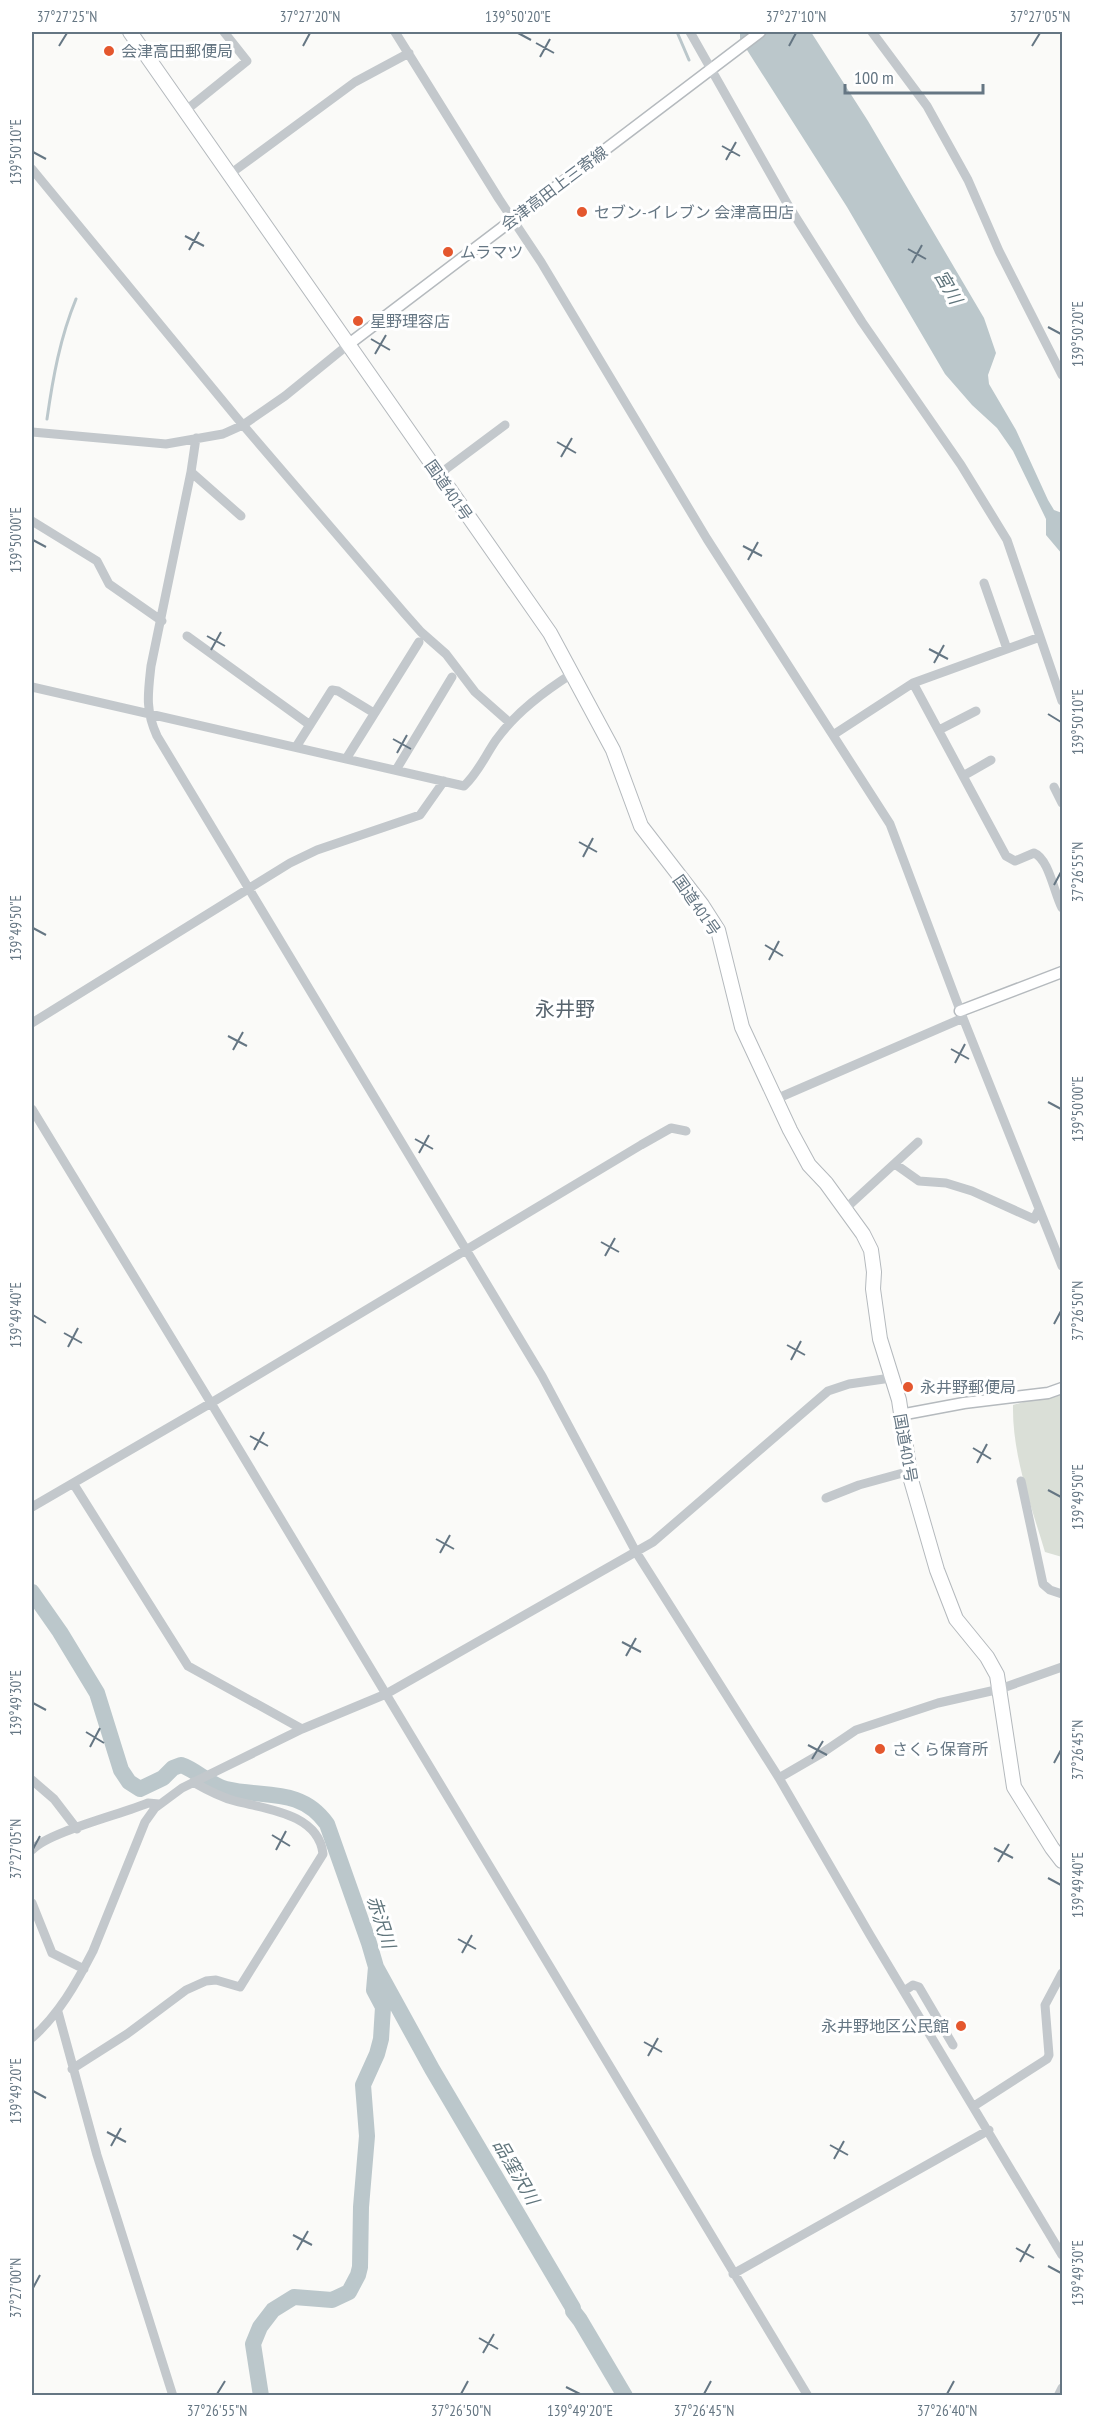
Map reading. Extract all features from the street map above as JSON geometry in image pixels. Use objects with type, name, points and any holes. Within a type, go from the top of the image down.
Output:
[{"type":"highway","name":"国道401号","points":[[130,32],[550,633],[620,764],[641,826],[702,905],[718,930],[742,1027],[776,1099],[809,1165],[846,1209],[871,1250],[880,1340],[899,1400],[916,1498],[947,1598],[961,1627],[978,1645],[994,1669],[1000,1689],[1014,1787],[1062,1861]]},
{"type":"main road","name":"会津高田上三寄線","points":[[349,344],[760,32]]},
{"type":"main road","points":[[962,1015],[1062,972]]},
{"type":"main road","points":[[900,1415],[964,1403],[1048,1394],[1062,1388]]},
{"type":"street","points":[[185,111],[247,61],[224,32]]},
{"type":"street","points":[[396,32],[512,219],[541,261],[707,538],[890,824],[962,1015],[1062,1266]]},
{"type":"street","points":[[690,32],[788,205],[862,322],[961,465],[1007,540],[1062,701]]},
{"type":"street","points":[[872,32],[927,106],[945,138],[968,180],[999,251],[1062,375]]},
{"type":"street","points":[[230,174],[355,81],[408,53]]},
{"type":"street","points":[[32,169],[243,425],[421,632],[446,654],[476,692],[510,723]]},
{"type":"street","points":[[32,432],[166,444],[196,438],[201,440],[223,434],[243,425],[285,396],[349,344]]},
{"type":"street","points":[[438,475],[505,425]]},
{"type":"street","points":[[196,438],[162,621],[151,666],[148,713],[157,736],[542,1376],[636,1552],[778,1778],[1062,2255]]},
{"type":"street","points":[[191,472],[241,516]]},
{"type":"street","points":[[32,521],[97,561],[108,584],[162,621]]},
{"type":"street","points":[[984,583],[1007,649]]},
{"type":"street","points":[[187,636],[310,725]]},
{"type":"street","points":[[833,735],[913,683],[1040,637]]},
{"type":"street","points":[[346,759],[419,642]]},
{"type":"street","points":[[32,687],[464,786],[510,723],[545,691],[573,673]]},
{"type":"street","points":[[396,770],[452,677]]},
{"type":"street","points":[[913,683],[1006,856],[1015,861],[1034,853],[1043,859],[1056,898],[1062,908]]},
{"type":"street","points":[[296,747],[332,690],[335,689],[374,713]]},
{"type":"street","points":[[939,730],[976,711]]},
{"type":"street","points":[[963,776],[991,760]]},
{"type":"street","points":[[32,1023],[290,862],[317,850],[420,815],[444,781]]},
{"type":"street","points":[[1054,787],[1062,803]]},
{"type":"street","points":[[776,1099],[962,1015]]},
{"type":"street","points":[[32,1109],[808,2396]]},
{"type":"street","points":[[32,1507],[211,1403],[671,1128],[686,1131]]},
{"type":"street","points":[[846,1209],[918,1142]]},
{"type":"street","points":[[895,1164],[919,1181],[946,1183],[972,1191],[1034,1219],[1039,1209]]},
{"type":"street","points":[[1049,1233],[1062,1237]]},
{"type":"street","points":[[32,2038],[58,2012],[84,1968],[145,1822],[159,1804],[193,1782],[302,1729],[386,1694],[636,1552],[669,1528],[828,1391],[849,1384],[891,1378]]},
{"type":"street","points":[[826,1498],[859,1485],[910,1471]]},
{"type":"street","points":[[1021,1481],[1043,1584],[1050,1590],[1062,1594]]},
{"type":"street","points":[[73,1483],[188,1666],[302,1729]]},
{"type":"street","points":[[778,1778],[856,1730],[938,1703],[1000,1689],[1062,1667]]},
{"type":"street","points":[[32,1780],[54,1799],[77,1829]]},
{"type":"street","points":[[72,2069],[127,2034],[186,1990],[207,1981],[216,1980],[240,1987],[323,1854],[322,1842],[317,1833],[308,1827],[277,1810],[214,1794],[193,1782]]},
{"type":"street","points":[[32,1850],[38,1843],[148,1803],[159,1804]]},
{"type":"street","points":[[32,1903],[52,1953],[84,1968]]},
{"type":"street","points":[[974,2106],[1047,2059],[1049,2055],[1045,2005],[1062,1973]]},
{"type":"street","points":[[904,1991],[913,1985],[919,1987],[953,2045]]},
{"type":"street","points":[[58,2012],[97,2155],[173,2396]]},
{"type":"street","points":[[733,2274],[989,2130]]},
{"type":"street","points":[[1058,2396],[1062,2388]]},
{"type":"shaded area","points":[[1062,1391],[1062,1557],[1045,1552],[1019,1461],[1013,1405]]},
{"type":"water","name":"宮川","points":[[740,32],[811,32],[868,121],[984,318],[996,353],[988,375],[989,384],[1016,430],[1048,500],[1054,510],[1062,513],[1062,554],[1046,535],[1046,519],[1013,451],[997,428],[972,405],[945,374],[847,207],[740,39]]},
{"type":"waterway","points":[[677,32],[689,60]]},
{"type":"waterway","points":[[47,419],[58,358],[76,299]]},
{"type":"waterway","name":"赤沢川","points":[[32,1592],[60,1632],[97,1693],[121,1770],[129,1782],[140,1789],[163,1778],[173,1768],[181,1765],[220,1787],[294,1799],[317,1812],[327,1824],[376,1967],[374,1990],[383,2007],[381,2039],[363,2085],[367,2136],[358,2275],[349,2292],[332,2300],[294,2297],[273,2310],[260,2327],[253,2344],[261,2396]]},
{"type":"waterway","name":"品窪沢川","points":[[376,1967],[432,2069],[625,2396]]},
{"type":"place","name":"会津高田郵便局","points":[[109,51]]},
{"type":"place","name":"セブン-イレブン 会津高田店","points":[[582,212]]},
{"type":"place","name":"ムラマツ","points":[[448,252]]},
{"type":"place","name":"星野理容店","points":[[358,321]]},
{"type":"place","name":"永井野郵便局","points":[[908,1387]]},
{"type":"place","name":"さくら保育所","points":[[880,1749]]},
{"type":"place","name":"永井野地区公民館","points":[[961,2026]]},
{"type":"district","name":"永井野","points":[[565,1009]]}]
